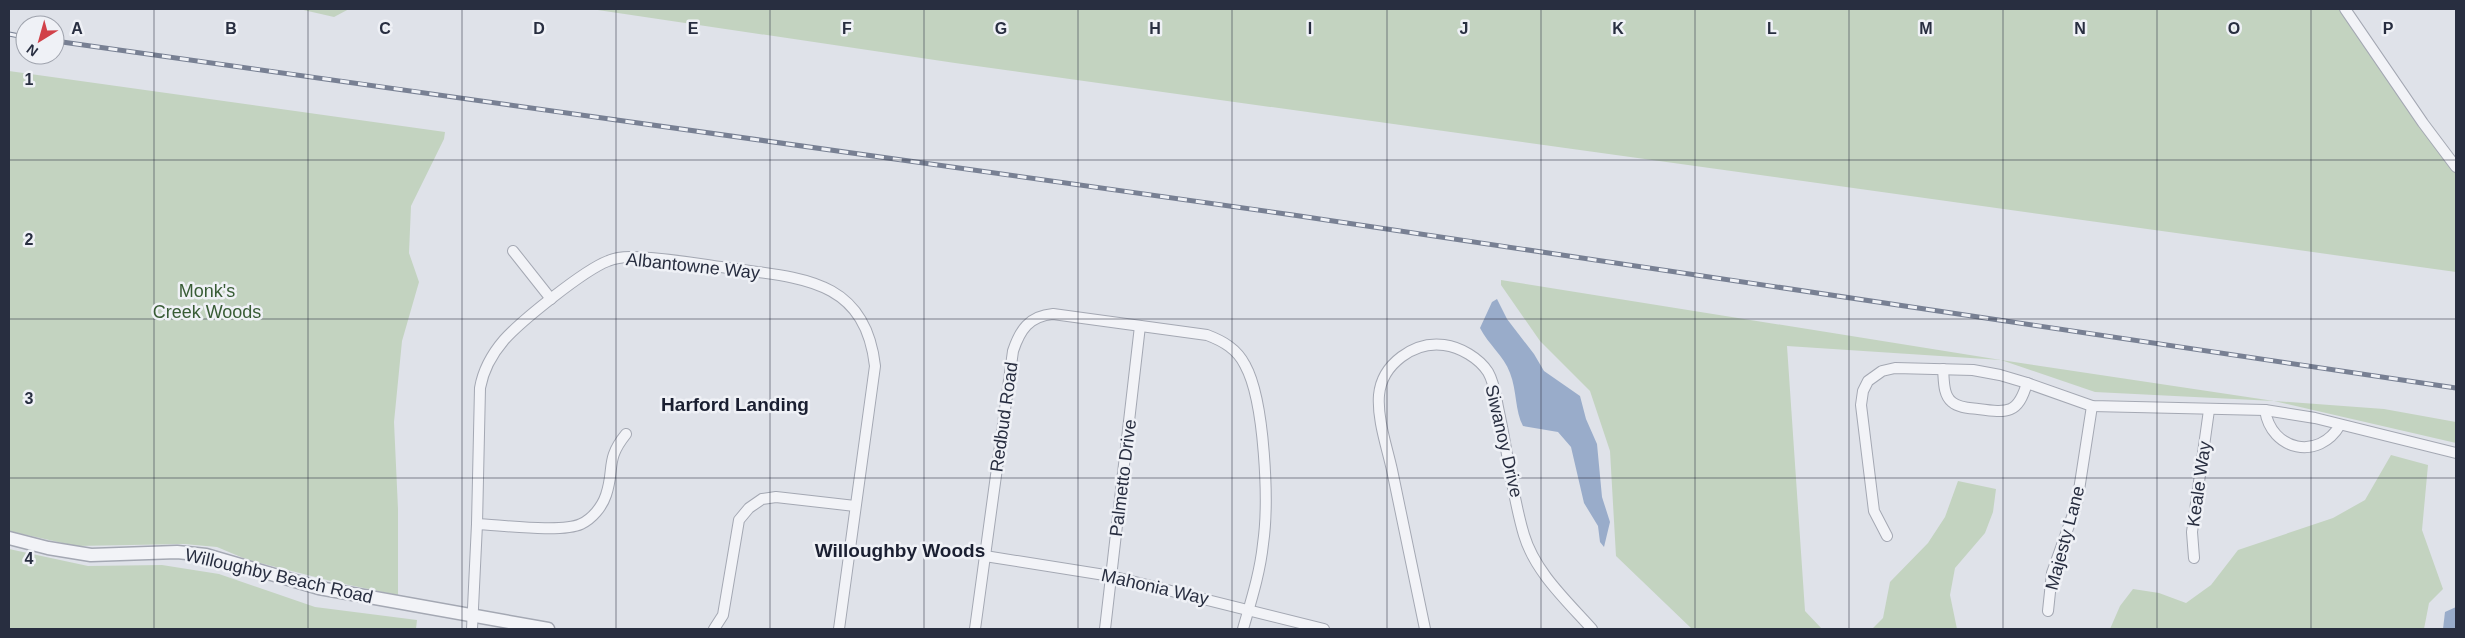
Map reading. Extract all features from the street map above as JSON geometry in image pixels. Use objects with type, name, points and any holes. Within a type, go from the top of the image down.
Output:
[{"type":"street","points":[[2345,9],[2423,123],[2456,167]]},
{"type":"street","points":[[513,251],[551,299]]},
{"type":"street","name":"Albantowne Way","points":[[472,629],[482,375],[504,340],[551,299],[595,267],[607,261],[630,257],[800,278],[818,283],[842,296],[865,325],[872,341],[875,366],[839,629]]},
{"type":"street","name":"Redbud Road","points":[[975,629],[1013,351],[1022,330],[1034,319],[1053,314],[1207,335],[1222,341],[1235,352],[1248,373],[1258,414],[1266,511],[1258,576],[1243,629]]},
{"type":"street","name":"Palmetto Drive","points":[[1105,629],[1140,326]]},
{"type":"street","name":"Siwanoy Drive","points":[[1425,629],[1385,436],[1379,395],[1387,374],[1401,358],[1415,348],[1430,344],[1445,345],[1461,350],[1477,360],[1487,372],[1494,387],[1524,535],[1531,554],[1542,572],[1592,629]]},
{"type":"street","points":[[1887,536],[1874,511],[1861,405],[1863,391],[1868,381],[1882,371],[1895,368],[1943,369],[2000,375],[2092,406],[2265,410],[2314,418],[2456,453]]},
{"type":"street","points":[[1943,369],[1944,386],[1948,397],[1952,403],[1962,407],[2003,412],[2010,411],[2021,400],[2027,383]]},
{"type":"street","name":"Majesty Lane","points":[[2048,610],[2052,574],[2077,503],[2092,406]]},
{"type":"street","name":"Keale Way","points":[[2194,558],[2192,532],[2210,410]]},
{"type":"street","points":[[2265,410],[2267,421],[2274,434],[2281,440],[2304,447],[2324,443],[2335,433],[2340,425]]},
{"type":"street","points":[[477,524],[561,528],[582,524],[597,511],[604,500],[612,454],[626,434]]},
{"type":"street","points":[[714,629],[723,615],[738,520],[749,508],[762,499],[776,497],[855,506]]},
{"type":"street","name":"Willoughby Beach Road","points":[[9,538],[56,550],[91,555],[177,552],[206,555],[319,588],[474,614],[548,629]]},
{"type":"street","name":"Mahonia Way","points":[[985,556],[1111,576],[1324,629]]},
{"type":"green space","points":[[299,9],[349,9],[334,17]]},
{"type":"green space","points":[[591,9],[2345,9],[2456,166],[2456,272],[955,63]]},
{"type":"green space","name":"Monk's Creek Woods","points":[[9,71],[445,132],[444,139],[411,206],[409,253],[419,282],[402,341],[394,422],[398,509],[398,595],[339,583],[248,560],[217,547],[184,544],[76,546],[9,531]]},
{"type":"green space","points":[[1501,280],[2001,360],[1787,346],[1805,611],[1822,629],[1692,629],[1616,556],[1610,451],[1590,391],[1540,341],[1501,285]]},
{"type":"green space","points":[[2001,360],[2274,401],[2095,392]]},
{"type":"green space","points":[[2274,401],[2384,409],[2456,422],[2456,443]]},
{"type":"green space","points":[[2391,455],[2428,465],[2422,530],[2443,589],[2429,603],[2424,629],[2110,629],[2120,606],[2133,589],[2159,593],[2186,603],[2211,585],[2238,550],[2333,518],[2365,500]]},
{"type":"green space","points":[[1958,481],[1996,489],[1993,512],[1985,533],[1955,568],[1950,595],[1957,629],[1872,629],[1883,618],[1890,582],[1928,543],[1945,517]]},
{"type":"green space","points":[[9,549],[88,566],[162,565],[219,574],[315,607],[417,620],[416,629],[9,629]]},
{"type":"water","points":[[1497,299],[1507,319],[1534,354],[1544,371],[1580,396],[1586,419],[1597,444],[1602,497],[1610,522],[1604,547],[1600,542],[1598,526],[1584,503],[1571,447],[1558,432],[1523,426],[1507,367],[1480,328],[1492,302]]},
{"type":"water","points":[[2456,607],[2456,629],[2443,629],[2445,612]]},
{"type":"railway","points":[[9,34],[15,35]]},
{"type":"railway","points":[[65,42],[1293,215],[2456,388]]},
{"type":"district","name":"Harford Landing","points":[[735,404]]},
{"type":"district","name":"Willoughby Woods","points":[[900,550]]}]
